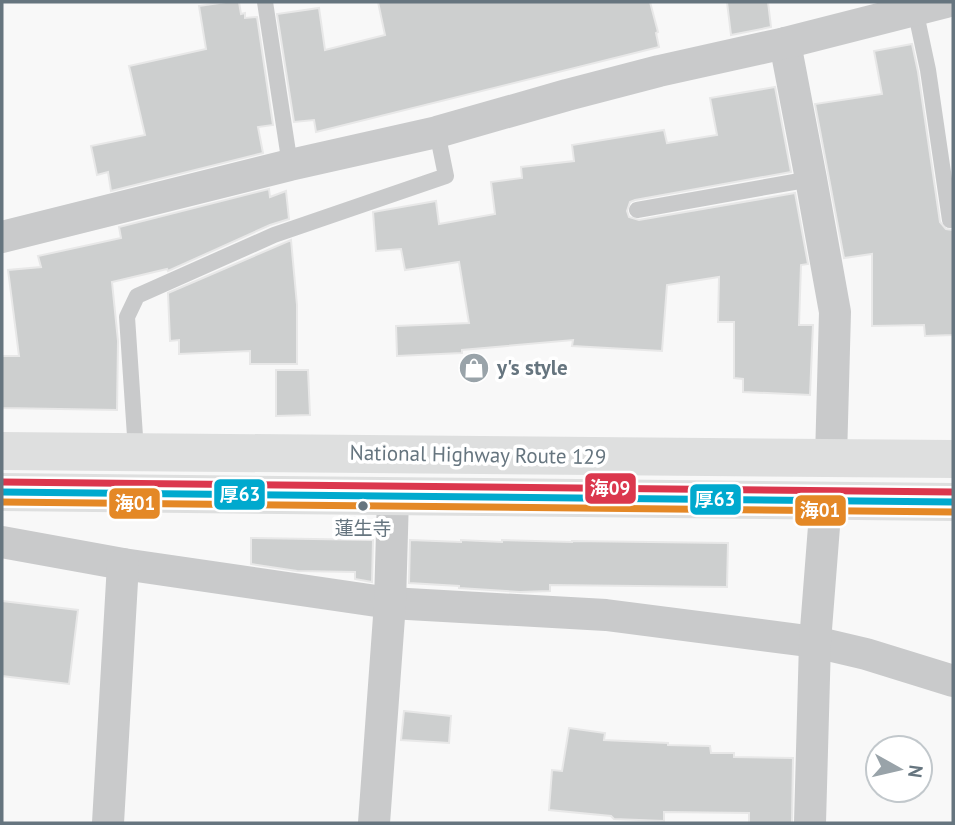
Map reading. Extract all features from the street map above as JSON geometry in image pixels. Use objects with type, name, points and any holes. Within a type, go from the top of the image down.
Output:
[{"type":"highway","name":"National Highway Route 129","points":[[2,451],[953,459]]},
{"type":"highway","name":"National Highway Route 129","points":[[2,492],[953,502]]},
{"type":"street","points":[[2,237],[290,165],[437,132],[659,71],[785,43],[874,11],[915,9],[946,2]]},
{"type":"street","points":[[785,43],[835,312],[831,458]]},
{"type":"street","points":[[374,823],[390,603],[393,497]]},
{"type":"street","points":[[810,823],[815,642],[826,501]]},
{"type":"street","points":[[2,542],[123,564],[390,603],[606,615],[815,642],[866,654],[953,681]]},
{"type":"street","points":[[107,823],[123,564]]},
{"type":"lane","points":[[265,2],[290,165]]},
{"type":"lane","points":[[915,9],[928,70],[950,220]]},
{"type":"lane","points":[[136,452],[127,317],[137,296],[274,235],[446,176],[437,132]]},
{"type":"lane","points":[[637,210],[811,178]]},
{"type":"building","points":[[239,2],[241,14],[245,13],[245,18],[257,17],[273,125],[258,127],[263,153],[111,191],[108,172],[97,175],[91,146],[145,135],[129,66],[206,49],[199,6]]},
{"type":"building","points":[[378,2],[650,2],[659,47],[316,132],[314,120],[294,122],[277,14],[319,8],[325,50],[385,35]]},
{"type":"building","points":[[727,2],[768,2],[771,27],[731,35]]},
{"type":"building","points":[[912,44],[940,222],[946,229],[953,230],[953,335],[925,336],[924,325],[872,326],[872,254],[844,258],[815,104],[882,94],[874,51]]},
{"type":"building","points":[[775,87],[791,172],[635,200],[630,202],[627,211],[629,217],[639,220],[795,193],[808,264],[801,265],[799,325],[813,325],[810,395],[743,392],[743,379],[734,378],[734,322],[718,322],[719,277],[667,285],[662,351],[572,346],[573,340],[462,350],[462,353],[397,356],[396,326],[469,323],[459,262],[405,270],[401,249],[376,251],[373,212],[436,201],[439,224],[495,214],[491,182],[522,178],[521,167],[574,161],[572,145],[664,130],[667,143],[717,135],[710,98]]},
{"type":"building","points":[[269,189],[270,197],[286,191],[289,219],[168,271],[167,269],[112,282],[118,341],[117,410],[2,408],[2,356],[19,356],[8,270],[41,267],[38,256],[121,238],[119,227]]},
{"type":"building","points":[[291,240],[297,305],[297,364],[250,364],[250,351],[179,354],[179,340],[170,341],[168,293]]},
{"type":"building","points":[[276,370],[308,370],[310,415],[276,416]]},
{"type":"building","points":[[251,538],[373,540],[372,582],[355,579],[355,572],[297,571],[251,564]]},
{"type":"building","points":[[410,540],[728,543],[727,587],[550,585],[550,591],[520,592],[409,583]]},
{"type":"building","points":[[2,601],[78,610],[69,684],[2,676]]},
{"type":"building","points":[[404,711],[451,716],[449,743],[401,740]]},
{"type":"building","points":[[569,728],[605,733],[604,740],[710,746],[711,753],[734,753],[734,757],[793,758],[792,823],[749,823],[749,813],[664,812],[664,821],[614,819],[611,816],[549,810],[552,770],[562,771]]},
{"type":"transit line","name":"海09","points":[[2,482],[953,492]]},
{"type":"transit line","name":"厚63","points":[[2,492],[953,502]]},
{"type":"transit line","name":"海01","points":[[2,502],[953,512]]},
{"type":"place","name":"y's style","points":[[474,368]]},
{"type":"place","name":"蓮生寺","points":[[363,506]]}]
